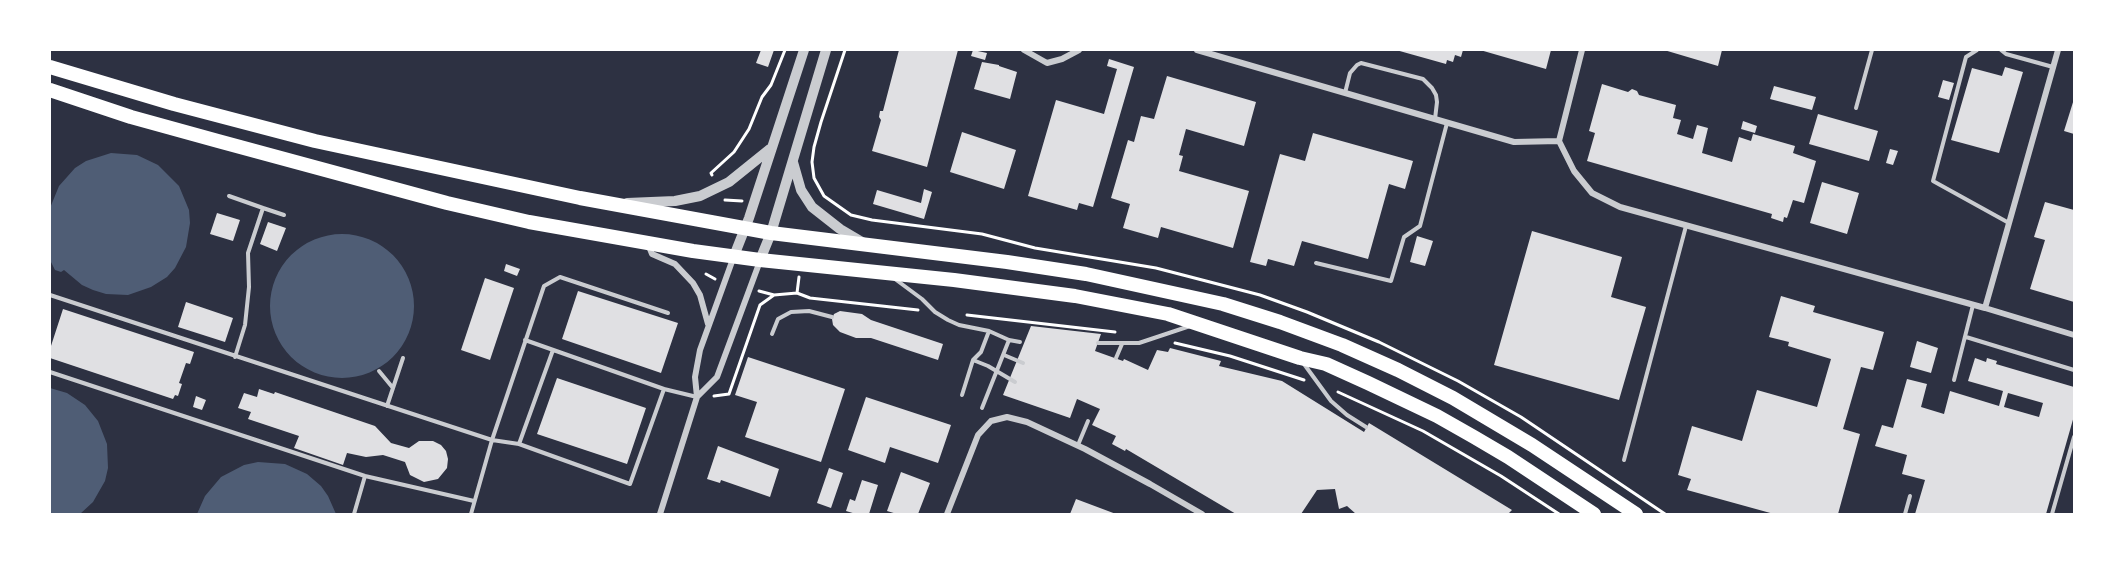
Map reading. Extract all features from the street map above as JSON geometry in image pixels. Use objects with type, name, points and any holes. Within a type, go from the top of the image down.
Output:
[{"type":"main road","points":[[50,67],[174,104],[315,141],[611,204],[771,233],[1086,274],[1223,304],[1342,345],[1453,398],[1532,445],[1636,514]]},
{"type":"main road","points":[[50,90],[131,117],[447,203],[529,222],[648,244],[760,260],[885,272],[1075,296],[1168,314],[1300,358],[1326,364],[1437,416],[1508,457],[1594,514]]},
{"type":"street","points":[[660,514],[697,397],[695,377],[700,350],[745,228],[804,50]]},
{"type":"street","points":[[697,397],[717,377],[771,233],[826,50]]},
{"type":"street","points":[[1024,50],[1047,63],[1079,50]]},
{"type":"street","points":[[1197,50],[1514,142],[1558,141]]},
{"type":"street","points":[[1582,50],[1558,141],[1574,171],[1592,193],[1620,207],[1973,304],[2074,335]]},
{"type":"street","points":[[1985,308],[2058,50]]},
{"type":"street","points":[[611,204],[675,201],[700,196],[729,182],[770,149]]},
{"type":"street","points":[[792,159],[796,178],[812,207],[840,230],[868,246]]},
{"type":"street","points":[[648,244],[652,254],[675,264],[685,273],[700,295],[708,325]]},
{"type":"street","points":[[947,514],[972,446],[978,435],[991,421],[999,418],[1017,418],[1078,446],[1202,514]]},
{"type":"lane","points":[[1856,108],[1872,50]]},
{"type":"lane","points":[[1977,50],[1966,57],[1933,181],[2009,223]]},
{"type":"lane","points":[[2001,50],[2006,54],[2054,66]]},
{"type":"lane","points":[[1345,93],[1350,73],[1361,63],[1414,77],[1424,80],[1436,95],[1435,119]]},
{"type":"lane","points":[[1316,263],[1391,281],[1404,237],[1420,226],[1447,122]]},
{"type":"lane","points":[[229,196],[284,215]]},
{"type":"lane","points":[[235,357],[245,325],[249,287],[248,253],[263,208]]},
{"type":"lane","points":[[1624,460],[1686,226]]},
{"type":"lane","points":[[885,272],[922,299],[935,312],[959,325],[989,331],[1020,342]]},
{"type":"lane","points":[[471,514],[492,440],[544,286],[560,277],[668,313]]},
{"type":"lane","points":[[50,295],[492,440],[519,444],[630,484],[664,389]]},
{"type":"lane","points":[[1954,380],[1973,304]]},
{"type":"lane","points":[[772,334],[778,319],[791,312],[809,311],[832,317]]},
{"type":"lane","points":[[1098,343],[1139,343],[1196,324]]},
{"type":"lane","points":[[962,395],[973,360],[981,352],[989,331]]},
{"type":"lane","points":[[1965,336],[2074,370]]},
{"type":"lane","points":[[525,340],[664,389],[697,397]]},
{"type":"lane","points":[[982,408],[1009,340]]},
{"type":"lane","points":[[1116,358],[1122,344]]},
{"type":"lane","points":[[519,444],[553,350]]},
{"type":"lane","points":[[1004,355],[1023,363]]},
{"type":"lane","points":[[387,406],[403,358]]},
{"type":"lane","points":[[1300,358],[1331,401],[1366,428]]},
{"type":"lane","points":[[973,360],[1016,382]]},
{"type":"lane","points":[[379,371],[393,388]]},
{"type":"lane","points":[[50,372],[365,476],[474,501]]},
{"type":"lane","points":[[1078,446],[1088,421]]},
{"type":"lane","points":[[2052,514],[2074,437]]},
{"type":"lane","points":[[354,514],[365,476]]},
{"type":"lane","points":[[1905,514],[1910,496]]},
{"type":"path","points":[[711,173],[734,152],[749,129],[785,50]]},
{"type":"path","points":[[824,196],[814,178],[814,147],[845,50]]},
{"type":"path","points":[[697,397],[729,394],[760,304],[774,296],[797,293],[810,298],[935,312]]},
{"type":"path","points":[[965,315],[1116,332]]},
{"type":"path","points":[[1158,338],[1230,356],[1319,384],[1364,403],[1423,431],[1501,476],[1559,514]]},
{"type":"water","points":[[111,153],[137,155],[158,165],[179,186],[189,210],[190,223],[186,247],[175,268],[167,277],[151,287],[128,295],[106,294],[93,290],[82,285],[64,270],[61,272],[55,270],[50,260],[50,208],[59,186],[75,168],[86,161]]},
{"type":"water","points":[[342,234],[370,239],[393,255],[409,278],[414,306],[409,334],[393,357],[370,373],[342,378],[314,373],[291,357],[275,334],[270,306],[275,278],[291,255],[314,239]]},
{"type":"water","points":[[50,388],[67,393],[85,405],[98,421],[107,444],[108,468],[105,481],[93,502],[80,514],[50,514]]},
{"type":"water","points":[[258,462],[285,464],[307,474],[321,486],[336,514],[197,514],[205,496],[221,477],[244,465]]},
{"type":"building","points":[[761,50],[774,50],[768,67],[756,63]]},
{"type":"building","points":[[899,50],[958,50],[927,167],[872,151],[881,120],[880,111],[883,111]]},
{"type":"building","points":[[973,50],[987,53],[985,60],[971,56]]},
{"type":"building","points":[[1396,50],[1463,50],[1461,57],[1455,55],[1453,62],[1447,60],[1446,64]]},
{"type":"building","points":[[1480,50],[1551,50],[1546,69]]},
{"type":"building","points":[[1664,50],[1722,50],[1718,66]]},
{"type":"building","points":[[1109,59],[1134,67],[1093,207],[1079,203],[1077,210],[1028,196],[1056,100],[1104,114],[1117,69],[1107,66]]},
{"type":"building","points":[[982,62],[1017,72],[1010,99],[974,89]]},
{"type":"building","points":[[2005,67],[2023,72],[1999,153],[1951,140],[1972,68],[2002,76]]},
{"type":"building","points":[[1167,76],[1256,102],[1244,146],[1186,129],[1179,155],[1183,156],[1179,171],[1249,191],[1233,248],[1161,227],[1158,238],[1123,228],[1130,204],[1111,198],[1128,140],[1134,142],[1141,116],[1154,119]]},
{"type":"building","points":[[1943,80],[1954,83],[1949,100],[1938,97]]},
{"type":"building","points":[[1602,84],[1628,92],[1632,89],[1639,95],[1676,105],[1673,118],[1681,120],[1677,134],[1693,139],[1697,125],[1708,128],[1702,153],[1732,162],[1739,137],[1751,141],[1753,134],[1795,146],[1793,153],[1816,161],[1804,203],[1793,200],[1787,218],[1784,217],[1783,222],[1771,218],[1772,214],[1587,161],[1595,133],[1589,131]]},
{"type":"building","points":[[1774,86],[1816,97],[1812,110],[1770,99]]},
{"type":"building","points":[[2074,99],[2074,134],[2064,131]]},
{"type":"building","points":[[1818,114],[1878,131],[1869,161],[1809,144]]},
{"type":"building","points":[[1743,121],[1757,126],[1755,133],[1741,129]]},
{"type":"building","points":[[962,132],[1016,150],[1004,189],[950,172]]},
{"type":"building","points":[[1313,133],[1413,161],[1405,189],[1389,184],[1368,259],[1302,241],[1294,266],[1268,259],[1266,266],[1250,262],[1280,154],[1305,161]]},
{"type":"building","points":[[1890,149],[1898,151],[1893,165],[1886,163]]},
{"type":"building","points":[[1822,182],[1859,193],[1847,234],[1810,223]]},
{"type":"building","points":[[924,189],[932,192],[924,219],[873,204],[877,190],[921,203]]},
{"type":"building","points":[[2045,202],[2074,210],[2074,302],[2030,289],[2045,240],[2034,237]]},
{"type":"building","points":[[217,213],[240,220],[233,241],[210,234]]},
{"type":"building","points":[[268,222],[286,228],[277,251],[260,244]]},
{"type":"building","points":[[1532,231],[1622,257],[1611,297],[1646,307],[1619,400],[1494,365]]},
{"type":"building","points":[[1417,236],[1433,241],[1425,266],[1410,262]]},
{"type":"building","points":[[506,264],[520,269],[517,276],[504,271]]},
{"type":"building","points":[[485,278],[514,288],[490,360],[461,350]]},
{"type":"building","points":[[578,291],[678,323],[661,373],[562,339]]},
{"type":"building","points":[[1781,296],[1815,306],[1813,312],[1884,332],[1873,370],[1861,367],[1843,429],[1860,434],[1838,514],[1774,514],[1687,490],[1691,479],[1678,475],[1692,426],[1742,441],[1757,390],[1817,407],[1831,359],[1788,346],[1789,342],[1769,337]]},
{"type":"building","points":[[186,302],[233,318],[225,342],[178,327]]},
{"type":"building","points":[[63,309],[194,352],[190,364],[186,363],[179,383],[182,384],[178,396],[175,395],[173,399],[50,358],[50,349]]},
{"type":"building","points":[[840,311],[862,314],[871,320],[943,344],[938,360],[871,338],[856,338],[840,332],[833,325],[832,319],[834,314]]},
{"type":"building","points":[[1031,326],[1101,334],[1095,351],[1123,361],[1124,359],[1148,370],[1157,350],[1168,352],[1170,348],[1221,361],[1219,366],[1282,381],[1364,432],[1369,423],[1512,510],[1508,514],[1356,514],[1347,506],[1339,509],[1335,489],[1317,490],[1301,514],[1236,514],[1126,449],[1125,451],[1112,444],[1116,436],[1092,425],[1100,409],[1077,399],[1070,418],[1003,395]]},
{"type":"building","points":[[1917,341],[1938,348],[1931,373],[1910,367]]},
{"type":"building","points":[[748,357],[845,389],[821,462],[745,437],[757,402],[735,395]]},
{"type":"building","points":[[1975,358],[1986,362],[1987,358],[1997,361],[1996,364],[2074,387],[2074,416],[2046,514],[1915,514],[1925,480],[1902,474],[1907,455],[1875,446],[1882,425],[1893,428],[1907,379],[1927,384],[1921,407],[1944,414],[1950,391],[1999,406],[2003,391],[1968,381]],"holes":[[[2008,393],[2043,403],[2039,417],[2004,407]]]},
{"type":"building","points":[[557,378],[646,408],[627,464],[537,434]]},
{"type":"building","points":[[259,389],[274,394],[275,392],[375,426],[391,443],[409,448],[419,441],[433,441],[446,451],[447,468],[438,479],[424,482],[410,475],[405,462],[383,455],[366,457],[347,453],[343,465],[294,448],[299,436],[248,419],[251,412],[238,408],[244,393],[257,397]]},
{"type":"building","points":[[196,396],[206,400],[202,410],[193,407]]},
{"type":"building","points":[[866,397],[951,425],[938,463],[890,447],[885,463],[848,450]]},
{"type":"building","points":[[718,446],[779,469],[770,497],[721,480],[720,483],[707,479]]},
{"type":"building","points":[[829,468],[843,473],[831,508],[817,503]]},
{"type":"building","points":[[901,472],[930,483],[918,514],[897,514],[887,511]]},
{"type":"building","points":[[862,480],[878,485],[869,514],[846,511],[850,499],[855,501]]},
{"type":"building","points":[[1076,499],[1116,514],[1070,514]]}]
